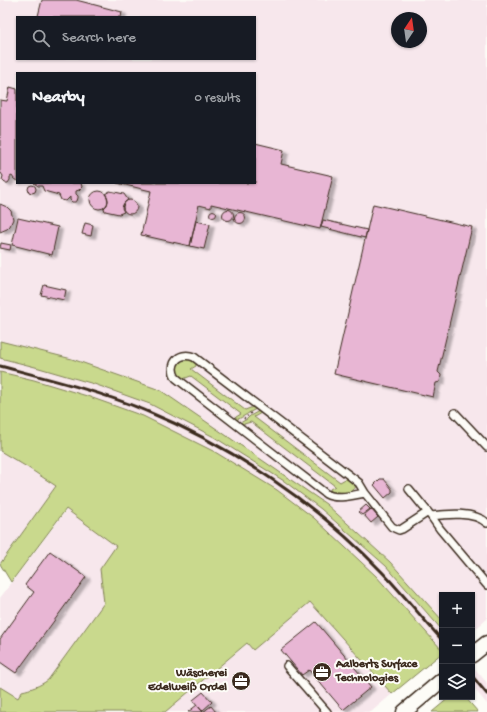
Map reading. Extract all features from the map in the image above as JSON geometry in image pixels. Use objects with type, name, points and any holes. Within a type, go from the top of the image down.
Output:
[{"type":"street","points":[[475,653],[487,643]]},
{"type":"street","points":[[404,712],[439,683]]},
{"type":"lane","points":[[365,493],[336,497],[329,496],[176,378],[173,370],[175,361],[186,355],[194,357],[354,479],[359,483],[390,525],[395,529],[398,530],[406,528],[430,514],[474,516],[487,522]]},
{"type":"lane","points":[[455,413],[487,448]]},
{"type":"lane","points":[[409,489],[487,585]]},
{"type":"lane","points":[[287,666],[327,712]]},
{"type":"path","points":[[235,423],[261,408]]},
{"type":"shaded area","points":[[0,0],[487,0],[487,619],[475,629],[475,592],[439,592],[439,617],[390,562],[326,504],[160,390],[72,359],[0,341]]},
{"type":"shaded area","points":[[0,358],[94,384],[150,404],[214,437],[284,481],[321,509],[386,566],[439,627],[439,647],[376,576],[215,452],[143,416],[87,396],[34,380],[0,372]]},
{"type":"shaded area","points":[[0,451],[56,486],[0,563]]},
{"type":"shaded area","points":[[67,509],[116,546],[101,569],[104,603],[48,680],[34,688],[22,691],[18,698],[0,687],[0,598]]},
{"type":"shaded area","name":"Aalberts Surface Technologies","points":[[310,602],[392,694],[371,712],[165,712],[248,643],[253,650]]},
{"type":"shaded area","points":[[475,669],[487,683],[487,704],[475,690]]},
{"type":"green space","points":[[0,341],[72,359],[160,390],[326,504],[390,562],[439,617],[439,627],[386,566],[321,509],[284,481],[214,437],[150,404],[94,384],[0,358]]},
{"type":"green space","points":[[185,358],[196,363],[196,366],[191,369],[245,410],[253,407],[256,409],[236,420],[236,417],[241,414],[191,376],[183,379],[180,376],[176,368],[181,360]]},
{"type":"green space","points":[[0,372],[34,380],[87,396],[143,416],[215,452],[277,490],[314,518],[376,576],[439,647],[439,655],[392,694],[310,602],[253,650],[247,643],[165,712],[0,712],[0,687],[18,698],[22,691],[35,687],[48,680],[104,603],[100,569],[116,546],[66,509],[11,582],[0,564],[56,486],[0,451]]},
{"type":"green space","points":[[259,411],[261,413],[254,417],[340,482],[347,478],[355,485],[354,489],[349,492],[339,494],[330,492],[330,489],[335,486],[251,422],[244,424],[240,423]]},
{"type":"green space","points":[[446,700],[468,700],[478,712],[432,712]]},
{"type":"building","points":[[42,0],[76,0],[122,12],[121,16],[38,16]]},
{"type":"building","points":[[10,87],[16,89],[16,180],[12,176],[10,177],[8,183],[5,183],[2,180],[3,176],[0,173],[0,100],[7,101]]},
{"type":"building","points":[[256,143],[284,150],[281,164],[333,176],[320,229],[211,204],[211,208],[199,205],[190,246],[141,235],[151,191],[121,184],[256,184]]},
{"type":"building","points":[[35,184],[81,184],[82,187],[76,191],[78,196],[77,201],[72,202],[70,197],[66,201],[61,200],[59,195],[44,191],[42,186]]},
{"type":"building","points":[[30,185],[34,185],[36,189],[34,193],[30,193],[28,191],[28,187]]},
{"type":"building","points":[[99,191],[105,194],[108,200],[105,206],[99,209],[93,206],[90,200],[93,194]]},
{"type":"building","points":[[110,191],[124,194],[128,200],[122,208],[124,212],[119,214],[105,211],[104,208],[108,201],[105,194]]},
{"type":"building","points":[[127,200],[133,200],[137,204],[137,210],[133,214],[127,214],[123,210],[123,204]]},
{"type":"building","points":[[0,204],[7,207],[11,211],[13,219],[7,229],[0,232]]},
{"type":"building","points":[[373,204],[472,227],[438,372],[441,375],[440,382],[436,383],[433,397],[334,374]]},
{"type":"building","points":[[213,210],[216,211],[216,217],[213,218],[210,217],[209,214],[210,211]]},
{"type":"building","points":[[226,210],[230,210],[232,211],[232,219],[226,220],[223,217],[223,213]]},
{"type":"building","points":[[238,213],[242,213],[244,214],[244,222],[238,223],[235,220],[235,216]]},
{"type":"building","points":[[18,218],[58,227],[52,255],[12,245]]},
{"type":"building","points":[[323,220],[367,230],[365,238],[321,227]]},
{"type":"building","points":[[196,221],[210,224],[204,249],[190,246]]},
{"type":"building","points":[[85,223],[93,225],[91,236],[82,234]]},
{"type":"building","points":[[1,243],[11,245],[10,250],[0,248]]},
{"type":"building","points":[[44,285],[66,290],[64,300],[41,295]]},
{"type":"building","points":[[380,479],[384,479],[392,489],[392,492],[385,498],[374,485]]},
{"type":"building","points":[[366,505],[370,509],[362,515],[358,512]]},
{"type":"building","points":[[371,509],[378,517],[371,523],[364,515]]},
{"type":"building","points":[[50,551],[86,577],[16,673],[0,662],[0,639],[34,592],[25,585]]},
{"type":"building","points":[[316,622],[371,687],[343,710],[309,670],[302,675],[281,650]]},
{"type":"building","points":[[203,692],[212,702],[202,711],[193,700]]},
{"type":"building","points":[[197,705],[203,712],[188,712]]},
{"type":"building","points":[[211,706],[216,712],[203,712]]},
{"type":"railway","points":[[0,366],[73,386],[127,403],[177,425],[241,459],[301,500],[357,547],[390,580],[439,637]]},
{"type":"railway","points":[[475,680],[487,694]]},
{"type":"place","name":"Aalberts Surface Technologies","points":[[322,672]]},
{"type":"place","name":"Wäscherei Edelweiß Ordel","points":[[241,681]]}]
